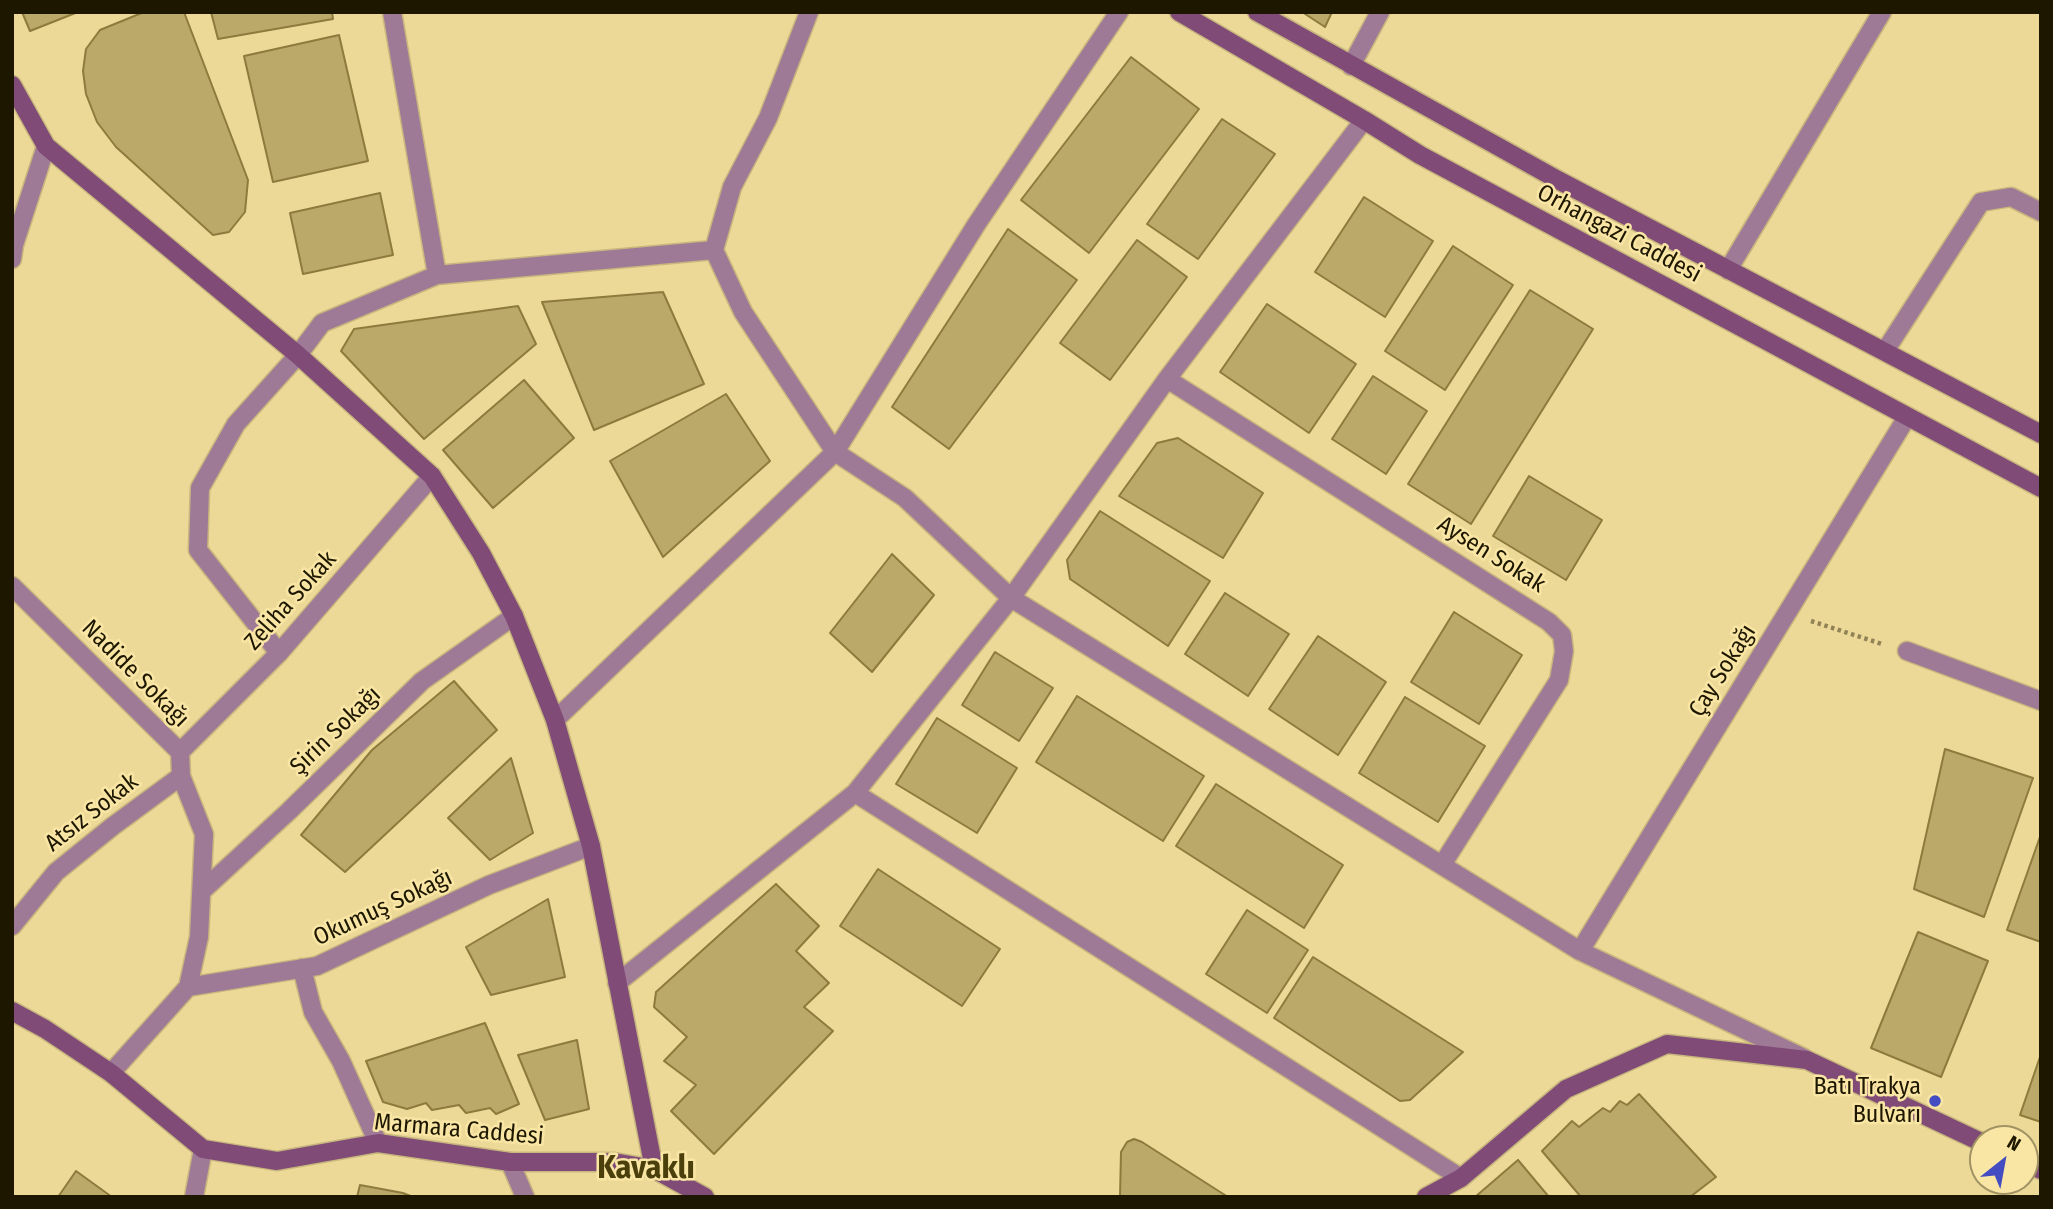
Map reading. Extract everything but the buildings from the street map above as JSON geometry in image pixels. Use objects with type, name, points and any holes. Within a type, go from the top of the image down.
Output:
[{"type":"street","points":[[392,12],[437,275]]},
{"type":"street","points":[[809,12],[768,118],[732,187],[714,250],[743,312],[835,452],[905,498],[1011,598],[1580,951],[1969,1136]]},
{"type":"street","points":[[555,720],[835,452],[976,225],[1119,12]]},
{"type":"street","name":"Orhangazi Caddesi","points":[[1179,12],[1432,162],[2041,488]]},
{"type":"street","name":"Orhangazi Caddesi","points":[[1257,12],[1558,180],[2041,434]]},
{"type":"street","points":[[1351,66],[1380,12]]},
{"type":"street","points":[[1728,270],[1882,12]]},
{"type":"street","points":[[12,85],[46,146],[298,355],[432,476],[481,553],[514,616],[555,720],[591,846],[654,1169]]},
{"type":"street","points":[[617,983],[855,793],[1011,598],[1167,379],[1364,120]]},
{"type":"street","points":[[12,259],[14,245],[46,146]]},
{"type":"street","points":[[1885,351],[1981,202],[2011,197],[2041,212]]},
{"type":"street","points":[[279,653],[198,550],[201,488],[236,424],[298,355],[322,323],[437,275],[714,250]]},
{"type":"street","name":"Aysen Sokak","points":[[1167,379],[1549,622],[1562,635],[1564,651],[1559,680],[1442,865]]},
{"type":"street","name":"Çay Sokağı","points":[[1580,951],[1907,416]]},
{"type":"street","name":"Zeliha Sokak","points":[[180,752],[279,653],[432,476]]},
{"type":"street","name":"Nadide Sokağı","points":[[12,586],[180,752],[181,776],[204,834],[199,937],[188,987],[111,1073]]},
{"type":"street","name":"Şirin Sokağı","points":[[202,891],[289,811],[422,681],[514,616]]},
{"type":"street","points":[[1907,651],[2041,701]]},
{"type":"street","name":"Atsız Sokak","points":[[12,926],[56,872],[181,776]]},
{"type":"street","points":[[855,793],[1461,1178]]},
{"type":"street","name":"Okumuş Sokağı","points":[[188,987],[317,966],[489,885],[591,846]]},
{"type":"street","points":[[302,968],[313,1012],[341,1061],[378,1143]]},
{"type":"street","points":[[12,1011],[46,1029],[111,1073],[203,1149],[194,1197]]},
{"type":"street","points":[[1426,1197],[1461,1178],[1566,1089],[1667,1044],[1807,1059]]},
{"type":"street","name":"Marmara Caddesi","points":[[203,1149],[277,1161],[378,1143],[510,1162],[614,1162],[654,1169],[705,1197]]},
{"type":"street","points":[[510,1162],[525,1197]]},
{"type":"path","points":[[1787,613],[1907,651]]},
{"type":"place","name":"Batı Trakya Bulvarı","points":[[1935,1101]]},
{"type":"district","name":"Kavaklı","points":[[646,1169]]}]
